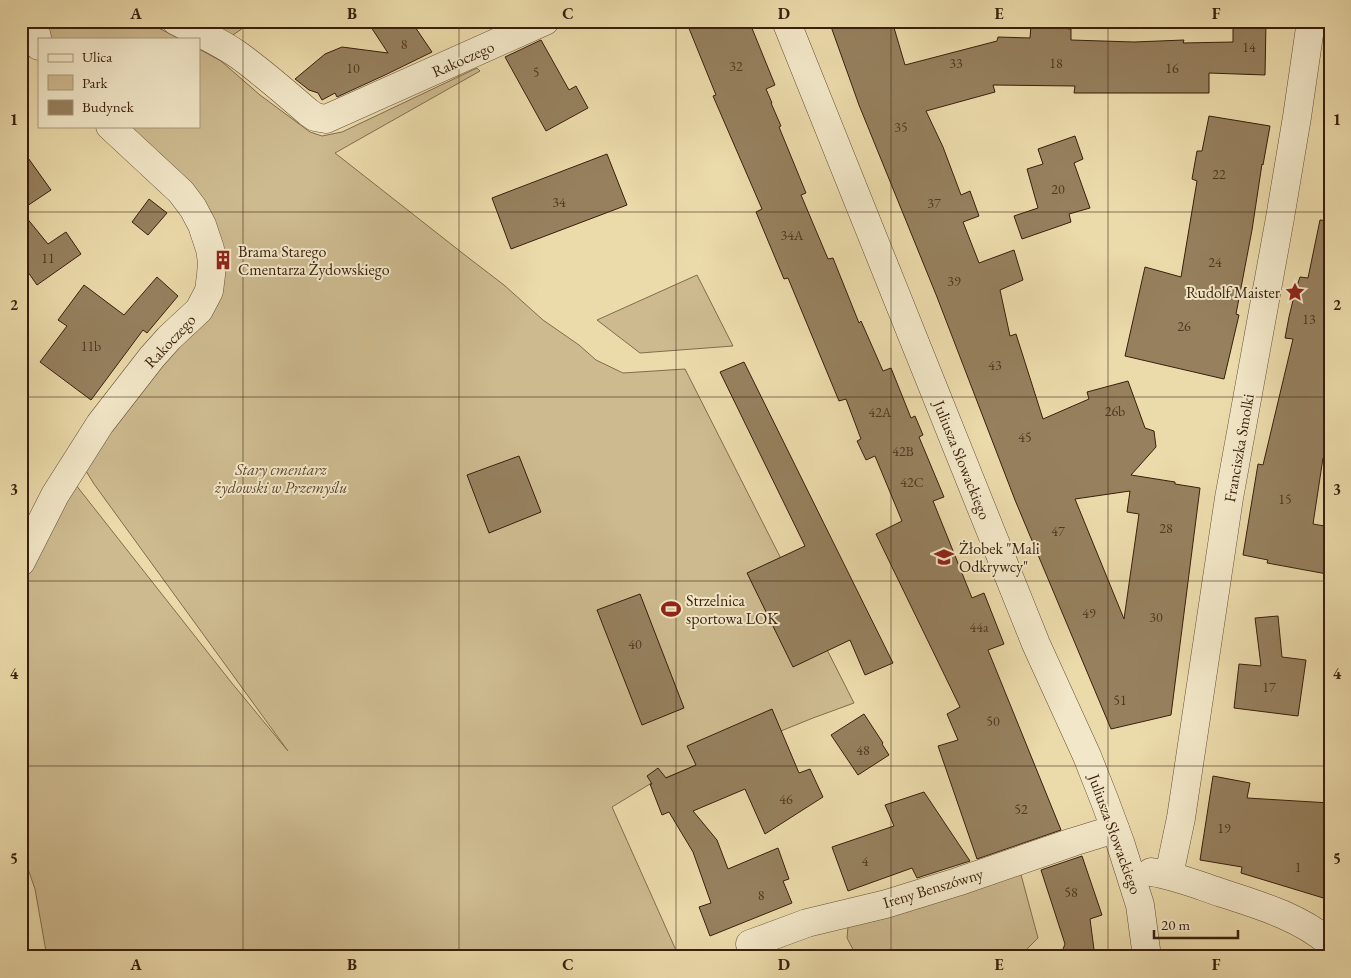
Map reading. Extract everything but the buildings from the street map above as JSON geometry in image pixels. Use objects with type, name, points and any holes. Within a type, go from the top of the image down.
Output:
[{"type":"street","points":[[33,21],[38,42]]},
{"type":"street","name":"Rakoczego","points":[[176,21],[236,54],[267,77],[308,112],[326,119],[546,21]]},
{"type":"street","name":"Juliusza Słowackiego","points":[[786,21],[1036,644],[1087,756],[1129,868],[1140,905],[1147,957]]},
{"type":"street","name":"Franciszka Smolki","points":[[1169,875],[1181,818],[1230,498],[1280,218],[1312,21]]},
{"type":"street","name":"Rakoczego","points":[[21,562],[55,495],[100,424],[152,357],[199,310],[209,291],[212,275],[210,249],[202,224],[193,208],[181,192],[112,128]]},
{"type":"street","name":"Ireny Benszówny","points":[[750,944],[807,923],[886,904],[957,882],[1115,829]]},
{"type":"street","points":[[1129,868],[1169,875],[1240,899],[1298,921],[1327,936]]},
{"type":"green space","points":[[43,21],[145,21],[178,38],[46,38]]},
{"type":"green space","points":[[207,21],[253,21],[233,35]]},
{"type":"green space","name":"Stary cmentarz żydowski w Przemyślu","points":[[200,50],[221,61],[260,95],[310,132],[322,136],[342,132],[477,68],[480,71],[335,153],[504,285],[543,320],[579,345],[596,360],[623,373],[685,369],[854,703],[650,784],[612,807],[679,957],[47,957],[35,889],[21,849],[21,583],[26,566],[72,480],[231,682],[288,751],[86,471],[94,451],[223,271],[124,128],[200,128]]},
{"type":"green space","points":[[697,275],[733,346],[640,353],[597,320]]},
{"type":"green space","points":[[1020,871],[1038,938],[1027,949],[1029,957],[857,957],[847,938],[848,927]]},
{"type":"place","name":"Brama Starego Cmentarza Żydowskiego","points":[[223,260]]},
{"type":"place","name":"Rudolf Maister","points":[[1295,292]]},
{"type":"place","name":"Żłobek \"Mali Odkrywcy\"","points":[[944,557]]},
{"type":"place","name":"Strzelnica sportowa LOK","points":[[671,609]]}]
